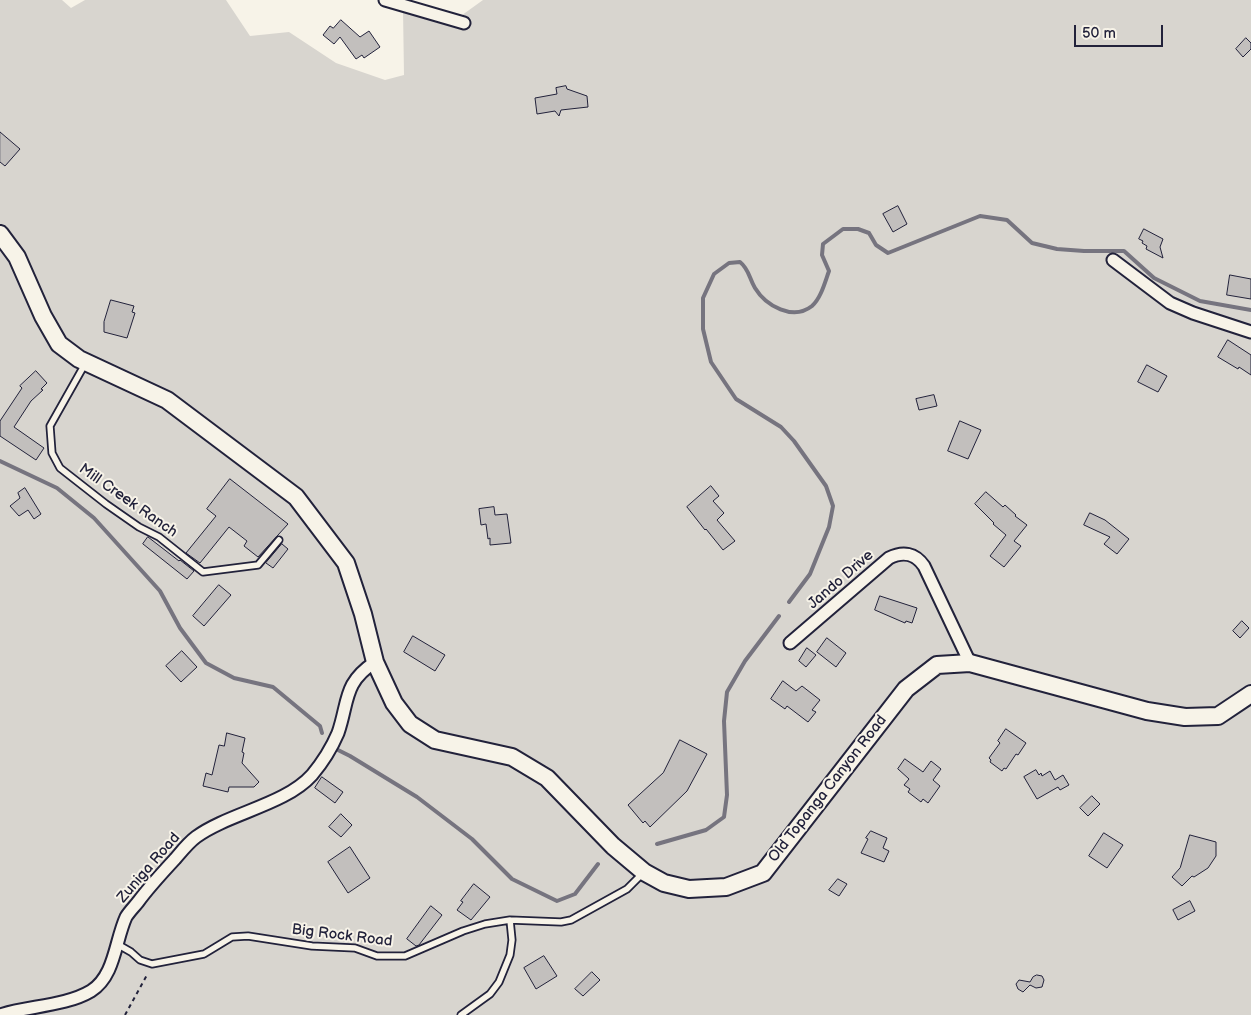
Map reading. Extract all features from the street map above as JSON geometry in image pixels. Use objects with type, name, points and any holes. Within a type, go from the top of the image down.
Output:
[{"type":"main road","name":"Old Topanga Canyon Road","points":[[0,234],[17,257],[43,316],[58,344],[78,359],[167,400],[296,497],[346,563],[363,614],[375,662],[394,703],[410,724],[436,740],[512,757],[547,778],[613,846],[644,872],[664,883],[689,888],[726,887],[763,873],[906,688],[937,665],[970,663],[1147,711],[1185,718],[1218,716],[1251,694]]},
{"type":"street","points":[[385,0],[464,23]]},
{"type":"street","points":[[1113,260],[1170,303],[1193,313],[1251,332]]},
{"type":"street","name":"Jando Drive","points":[[790,643],[889,558],[909,554],[924,566],[970,663]]},
{"type":"street","name":"Zuniga Road","points":[[0,1015],[77,997],[91,991],[101,982],[107,974],[127,916],[149,888],[195,838],[226,820],[279,798],[312,776],[337,735],[348,693],[354,680],[375,662]]},
{"type":"lane","name":"Mill Creek Ranch","points":[[86,363],[50,426],[52,453],[60,468],[106,504],[139,527],[159,537],[203,572],[258,565],[279,540]]},
{"type":"lane","name":"Big Rock Road","points":[[152,964],[204,954],[232,937],[248,936],[312,946],[354,948],[377,956],[405,956],[485,924],[510,920],[562,922],[571,920],[627,889],[644,872]]},
{"type":"lane","points":[[461,1015],[490,994],[499,982],[510,955],[512,940],[510,920]]},
{"type":"lane","points":[[117,944],[132,952],[140,960],[152,964]]},
{"type":"path","points":[[125,1015],[152,964]]},
{"type":"shaded area","points":[[0,0],[62,0],[71,8],[85,0],[226,0],[250,36],[289,32],[336,63],[385,80],[404,75],[403,9],[458,18],[483,0],[1251,0],[1251,1015],[0,1015]]},
{"type":"building","points":[[341,20],[360,37],[369,31],[380,47],[364,58],[362,55],[356,59],[340,37],[334,44],[323,35],[330,26],[333,28]]},
{"type":"building","points":[[1246,38],[1251,43],[1251,49],[1243,57],[1236,49]]},
{"type":"building","points":[[566,86],[567,89],[587,96],[588,107],[561,110],[559,116],[555,111],[537,114],[535,98],[557,94],[556,88]]},
{"type":"building","points":[[0,132],[20,149],[5,166],[0,162]]},
{"type":"building","points":[[898,206],[907,224],[893,232],[883,214]]},
{"type":"building","points":[[1144,229],[1163,239],[1160,247],[1163,258],[1146,249],[1147,246],[1139,239]]},
{"type":"building","points":[[1230,275],[1251,279],[1251,299],[1227,295]]},
{"type":"building","points":[[111,300],[134,306],[132,312],[135,313],[127,338],[104,332],[104,322]]},
{"type":"building","points":[[1228,340],[1251,355],[1251,375],[1218,357]]},
{"type":"building","points":[[1147,365],[1167,376],[1158,392],[1138,382]]},
{"type":"building","points":[[36,371],[47,383],[41,389],[43,390],[31,401],[14,427],[44,448],[36,460],[0,436],[0,421],[22,388],[20,386]]},
{"type":"building","points":[[934,395],[937,406],[919,410],[916,399]]},
{"type":"building","points":[[960,421],[981,430],[968,459],[948,451]]},
{"type":"building","points":[[230,479],[288,524],[258,557],[244,546],[247,541],[229,527],[200,563],[186,553],[216,516],[207,509]]},
{"type":"building","points":[[711,486],[719,496],[713,501],[724,513],[717,520],[735,541],[723,550],[687,507]]},
{"type":"building","points":[[25,488],[41,514],[34,519],[28,510],[19,516],[10,506],[20,498],[18,493]]},
{"type":"building","points":[[986,492],[1003,507],[1005,505],[1027,525],[1014,541],[1021,546],[1004,567],[990,556],[1006,535],[975,504]]},
{"type":"building","points":[[494,507],[495,515],[507,514],[511,543],[490,545],[486,524],[481,525],[479,509]]},
{"type":"building","points":[[1090,513],[1105,520],[1129,539],[1117,554],[1104,544],[1110,537],[1084,525]]},
{"type":"building","points":[[148,537],[194,571],[187,579],[143,544]]},
{"type":"building","points":[[282,544],[288,549],[273,568],[266,563]]},
{"type":"building","points":[[219,585],[231,595],[204,626],[193,616]]},
{"type":"building","points":[[880,596],[917,608],[912,623],[906,621],[905,623],[875,610]]},
{"type":"building","points":[[1242,621],[1249,628],[1240,638],[1233,631]]},
{"type":"building","points":[[413,636],[445,655],[435,671],[404,652]]},
{"type":"building","points":[[827,638],[846,653],[836,667],[817,652]]},
{"type":"building","points":[[807,648],[816,655],[806,667],[799,661]]},
{"type":"building","points":[[182,651],[197,667],[181,682],[166,666]]},
{"type":"building","points":[[783,681],[796,691],[802,686],[820,700],[812,710],[816,712],[808,722],[787,706],[785,709],[771,699]]},
{"type":"building","points":[[1006,729],[1026,743],[1006,769],[1004,768],[1002,771],[990,762],[989,758],[1000,743],[998,741]]},
{"type":"building","points":[[227,733],[245,738],[242,763],[259,782],[254,787],[229,787],[228,792],[203,786],[206,773],[212,775],[219,745],[224,746]]},
{"type":"building","points":[[680,740],[707,754],[687,791],[650,827],[645,821],[643,823],[628,805],[663,773]]},
{"type":"building","points":[[905,759],[923,772],[931,761],[941,769],[933,780],[940,786],[928,803],[923,799],[921,802],[908,792],[910,789],[904,785],[909,779],[898,769]]},
{"type":"building","points":[[1036,770],[1042,776],[1050,771],[1055,780],[1063,775],[1069,785],[1060,790],[1058,787],[1037,799],[1024,777]]},
{"type":"building","points":[[322,777],[343,792],[335,803],[315,788]]},
{"type":"building","points":[[1092,796],[1100,804],[1088,816],[1080,808]]},
{"type":"building","points":[[341,814],[352,825],[341,837],[329,827]]},
{"type":"building","points":[[871,831],[887,838],[883,848],[889,851],[884,862],[861,853],[868,839],[866,838]]},
{"type":"building","points":[[1104,833],[1123,845],[1107,868],[1089,856]]},
{"type":"building","points":[[1190,835],[1216,842],[1216,856],[1208,868],[1194,877],[1192,876],[1182,886],[1172,877],[1180,868]]},
{"type":"building","points":[[350,847],[370,878],[348,893],[328,862]]},
{"type":"building","points":[[838,879],[847,884],[839,896],[829,890]]},
{"type":"building","points":[[474,884],[490,897],[471,920],[457,910],[463,902],[461,901]]},
{"type":"building","points":[[1190,901],[1195,911],[1178,920],[1173,910]]},
{"type":"building","points":[[431,906],[442,915],[419,945],[416,946],[407,939]]},
{"type":"building","points":[[544,956],[557,976],[536,989],[524,968]]},
{"type":"building","points":[[592,972],[600,980],[583,996],[575,989]]},
{"type":"building","points":[[1037,975],[1042,976],[1044,980],[1042,987],[1036,988],[1030,985],[1023,992],[1018,989],[1016,984],[1019,980],[1030,982]]},
{"type":"waterway","points":[[789,602],[810,574],[829,527],[833,506],[826,486],[794,441],[781,427],[736,399],[711,362],[703,329],[703,298],[714,274],[729,263],[740,262],[743,265],[755,288],[766,301],[780,309],[797,312],[812,306],[818,299],[829,271],[822,255],[823,244],[843,229],[858,229],[869,233],[876,245],[888,253],[980,216],[1007,220],[1032,243],[1057,249],[1124,251],[1154,278],[1200,301],[1251,310]]},
{"type":"waterway","points":[[0,461],[57,488],[94,518],[160,591],[180,628],[206,663],[234,678],[273,687],[320,726],[322,733]]},
{"type":"waterway","points":[[657,844],[706,830],[724,817],[727,795],[724,721],[727,692],[745,661],[779,616]]},
{"type":"waterway","points":[[338,750],[417,797],[472,839],[512,879],[557,901],[575,894],[598,864]]}]
